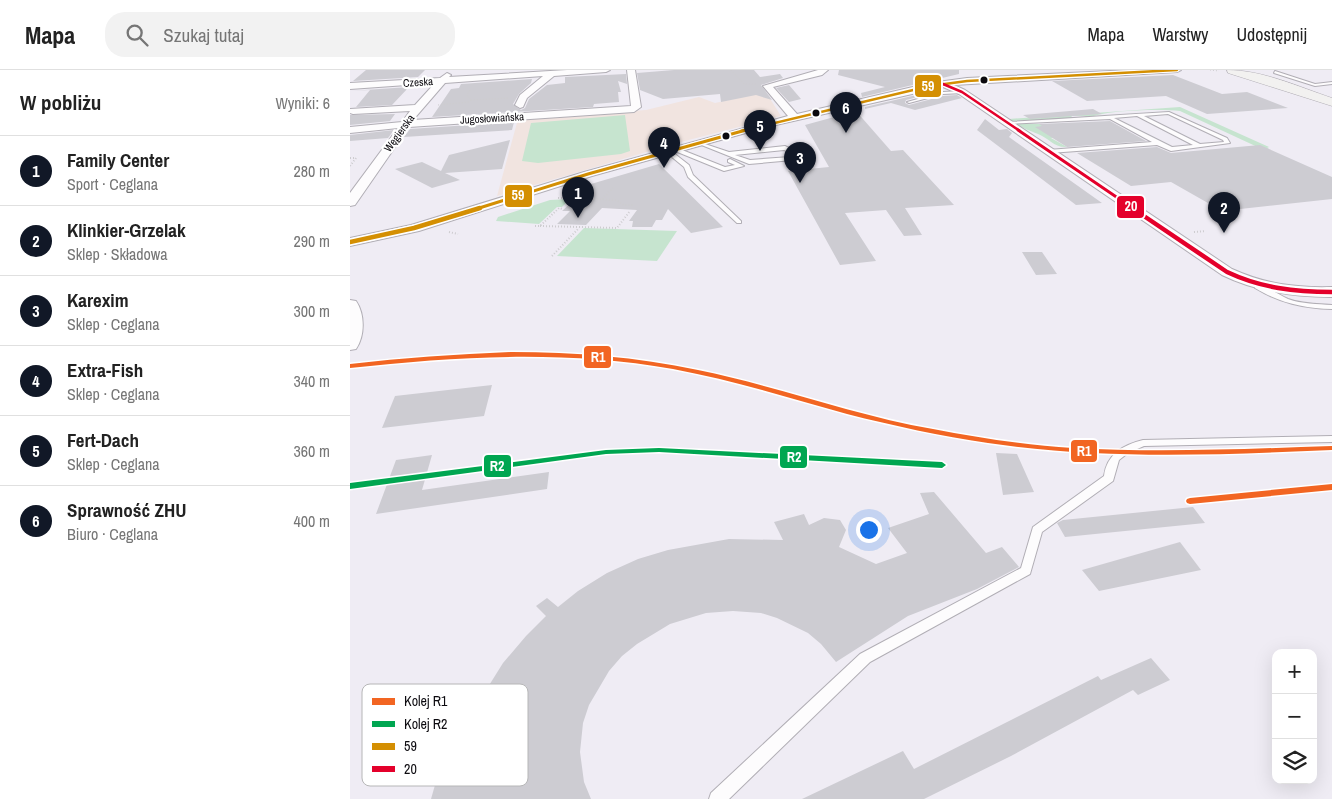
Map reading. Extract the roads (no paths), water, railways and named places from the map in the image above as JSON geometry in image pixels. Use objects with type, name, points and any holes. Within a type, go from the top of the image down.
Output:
[{"type":"street","name":"Węgierska","points":[[350,202],[404,125],[440,80],[453,70]]},
{"type":"street","name":"Czeska","points":[[350,86],[606,70]]},
{"type":"street","name":"Jugosłowiańska","points":[[350,130],[634,109],[636,107],[636,99],[631,70]]},
{"type":"street","points":[[795,118],[767,86],[819,73],[824,70]]},
{"type":"street","points":[[350,242],[395,232],[673,151],[704,147],[795,118],[943,84],[1176,70]]},
{"type":"street","points":[[1226,70],[1257,77],[1332,102]]},
{"type":"street","points":[[1232,71],[1245,70],[1257,77]]},
{"type":"street","points":[[535,104],[518,102],[550,75]]},
{"type":"street","points":[[943,84],[962,92],[1227,272],[1258,286],[1280,291],[1332,292]]},
{"type":"street","points":[[355,97],[367,85]]},
{"type":"street","points":[[352,115],[415,111]]},
{"type":"street","points":[[350,237],[395,232]]},
{"type":"street","points":[[350,304],[355,322],[350,345]]},
{"type":"lane","points":[[1275,72],[1315,85],[1332,83]]},
{"type":"lane","points":[[910,102],[943,93],[962,92]]},
{"type":"lane","points":[[1008,123],[1111,118],[1170,149],[1227,143],[1224,139],[1172,114],[1160,112],[1110,116],[1111,118]]},
{"type":"lane","points":[[1135,114],[1200,146]]},
{"type":"lane","points":[[1050,151],[1158,143]]},
{"type":"lane","points":[[673,151],[724,169],[741,166],[704,147]]},
{"type":"lane","points":[[704,147],[749,162],[793,158],[789,150],[785,148],[728,154]]},
{"type":"lane","points":[[673,151],[687,166],[690,176],[739,222]]},
{"type":"lane","points":[[1258,286],[1273,296],[1292,304],[1332,307]]},
{"type":"lane","points":[[717,799],[865,658],[1026,571],[1037,530],[1109,478],[1110,468],[1124,449],[1143,443],[1332,439]]},
{"type":"rail line","name":"R1","points":[[350,366],[471,355],[552,354],[592,356],[633,360],[699,372],[904,426],[1031,447],[1160,453],[1332,448]]},
{"type":"rail line","name":"R2","points":[[350,486],[606,452],[659,450],[942,465]]},
{"type":"rail line","name":"R1","points":[[1190,501],[1332,487]]},
{"type":"place","name":"Sprawność ZHU","points":[[846,133]]},
{"type":"place","name":"Fert-Dach","points":[[760,151]]},
{"type":"place","name":"Extra-Fish","points":[[664,168]]},
{"type":"place","name":"Karexim","points":[[800,183]]},
{"type":"place","name":"Family Center","points":[[578,218]]},
{"type":"place","name":"Klinkier-Grzelak","points":[[1224,233]]}]
